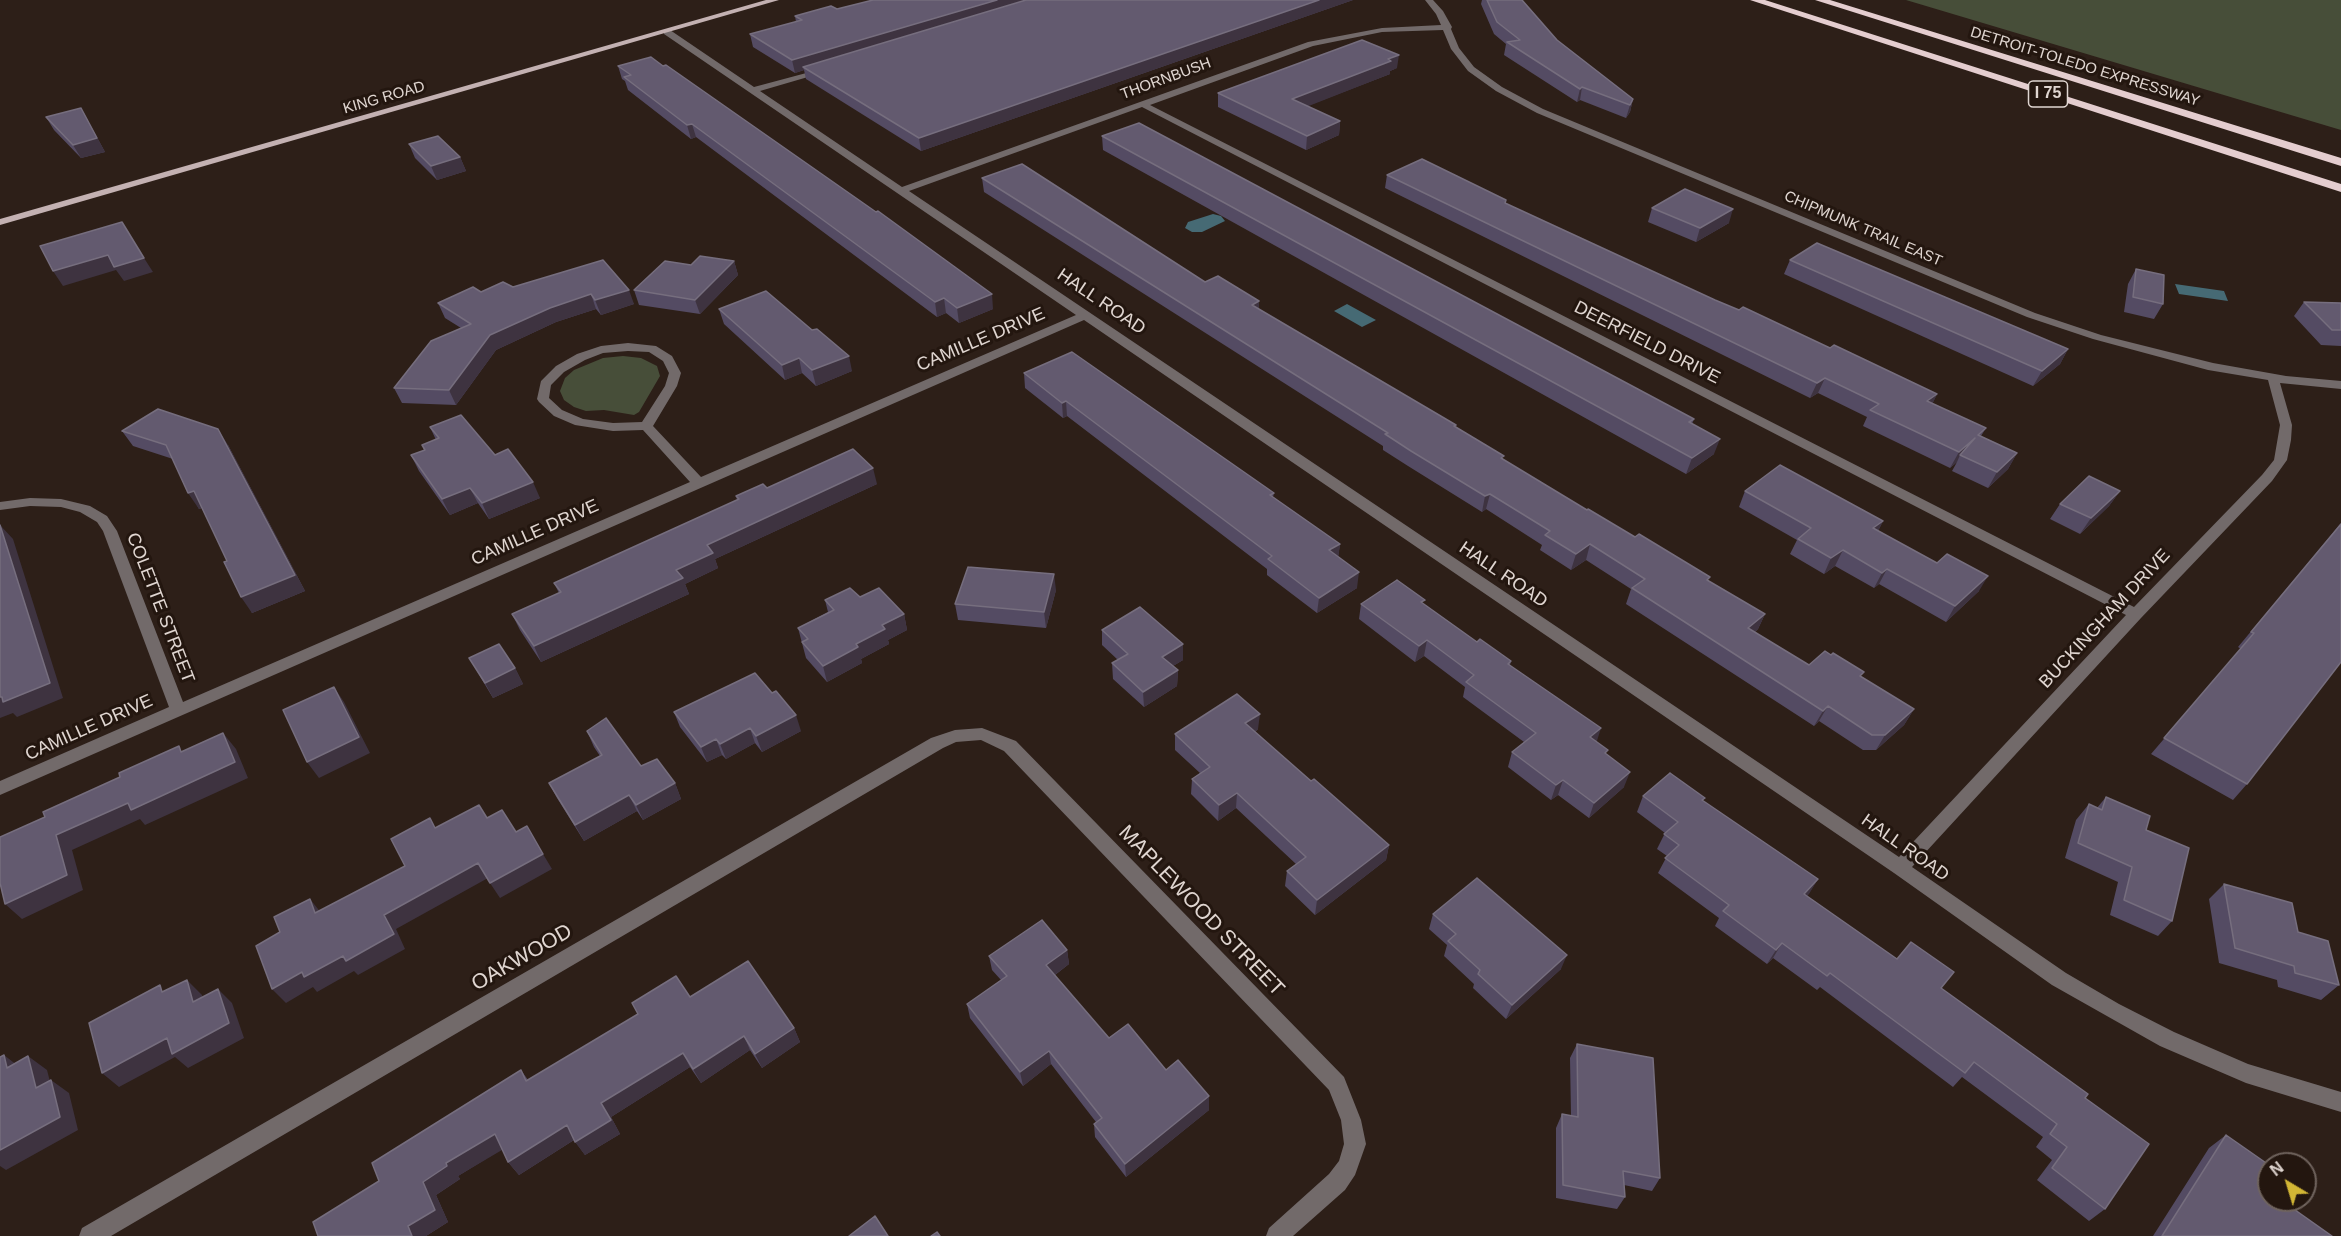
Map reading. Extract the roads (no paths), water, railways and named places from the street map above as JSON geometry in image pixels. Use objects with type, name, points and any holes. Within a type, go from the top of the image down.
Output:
[{"type":"highway","name":"I 75","points":[[1755,0],[2341,188]]},
{"type":"highway","name":"DETROIT-TOLEDO EXPRESSWAY","points":[[1820,0],[2341,162]]},
{"type":"main road","name":"KING ROAD","points":[[0,222],[775,0]]},
{"type":"street","name":"CHIPMUNK TRAIL EAST","points":[[1429,0],[1448,27],[1455,49],[1471,69],[1498,89],[1540,111],[2031,315],[2154,353],[2272,378],[2341,385]]},
{"type":"street","name":"THORNBUSH","points":[[902,190],[1331,38],[1382,30],[1448,27]]},
{"type":"street","name":"HALL ROAD","points":[[668,32],[1900,868],[2059,979],[2167,1039],[2246,1073],[2341,1102]]},
{"type":"street","points":[[754,90],[832,67]]},
{"type":"street","name":"DEERFIELD DRIVE","points":[[1142,104],[2136,614]]},
{"type":"street","name":"CAMILLE DRIVE","points":[[0,788],[1086,315]]},
{"type":"street","points":[[646,426],[671,386],[675,373],[668,359],[652,349],[628,347],[601,350],[581,357],[560,369],[545,384],[543,399],[558,413],[580,422],[613,427],[646,426],[699,483]]},
{"type":"street","name":"BUCKINGHAM DRIVE","points":[[1900,868],[2136,614],[2267,478],[2280,460],[2286,424],[2272,378]]},
{"type":"street","name":"COLETTE STREET","points":[[0,507],[30,502],[61,503],[85,509],[102,519],[110,531],[178,710]]},
{"type":"street","name":"MAPLEWOOD STREET","points":[[982,734],[1010,746],[1337,1084],[1352,1120],[1354,1144],[1347,1167],[1337,1182],[1277,1236]]},
{"type":"street","name":"OAKWOOD","points":[[90,1236],[937,743],[955,736],[982,734]]},
{"type":"water","points":[[1213,214],[1221,216],[1225,221],[1202,232],[1192,232],[1185,228],[1188,222]]},
{"type":"water","points":[[2175,284],[2224,291],[2228,301],[2179,294]]},
{"type":"water","points":[[1347,304],[1376,320],[1362,327],[1334,311]]}]
